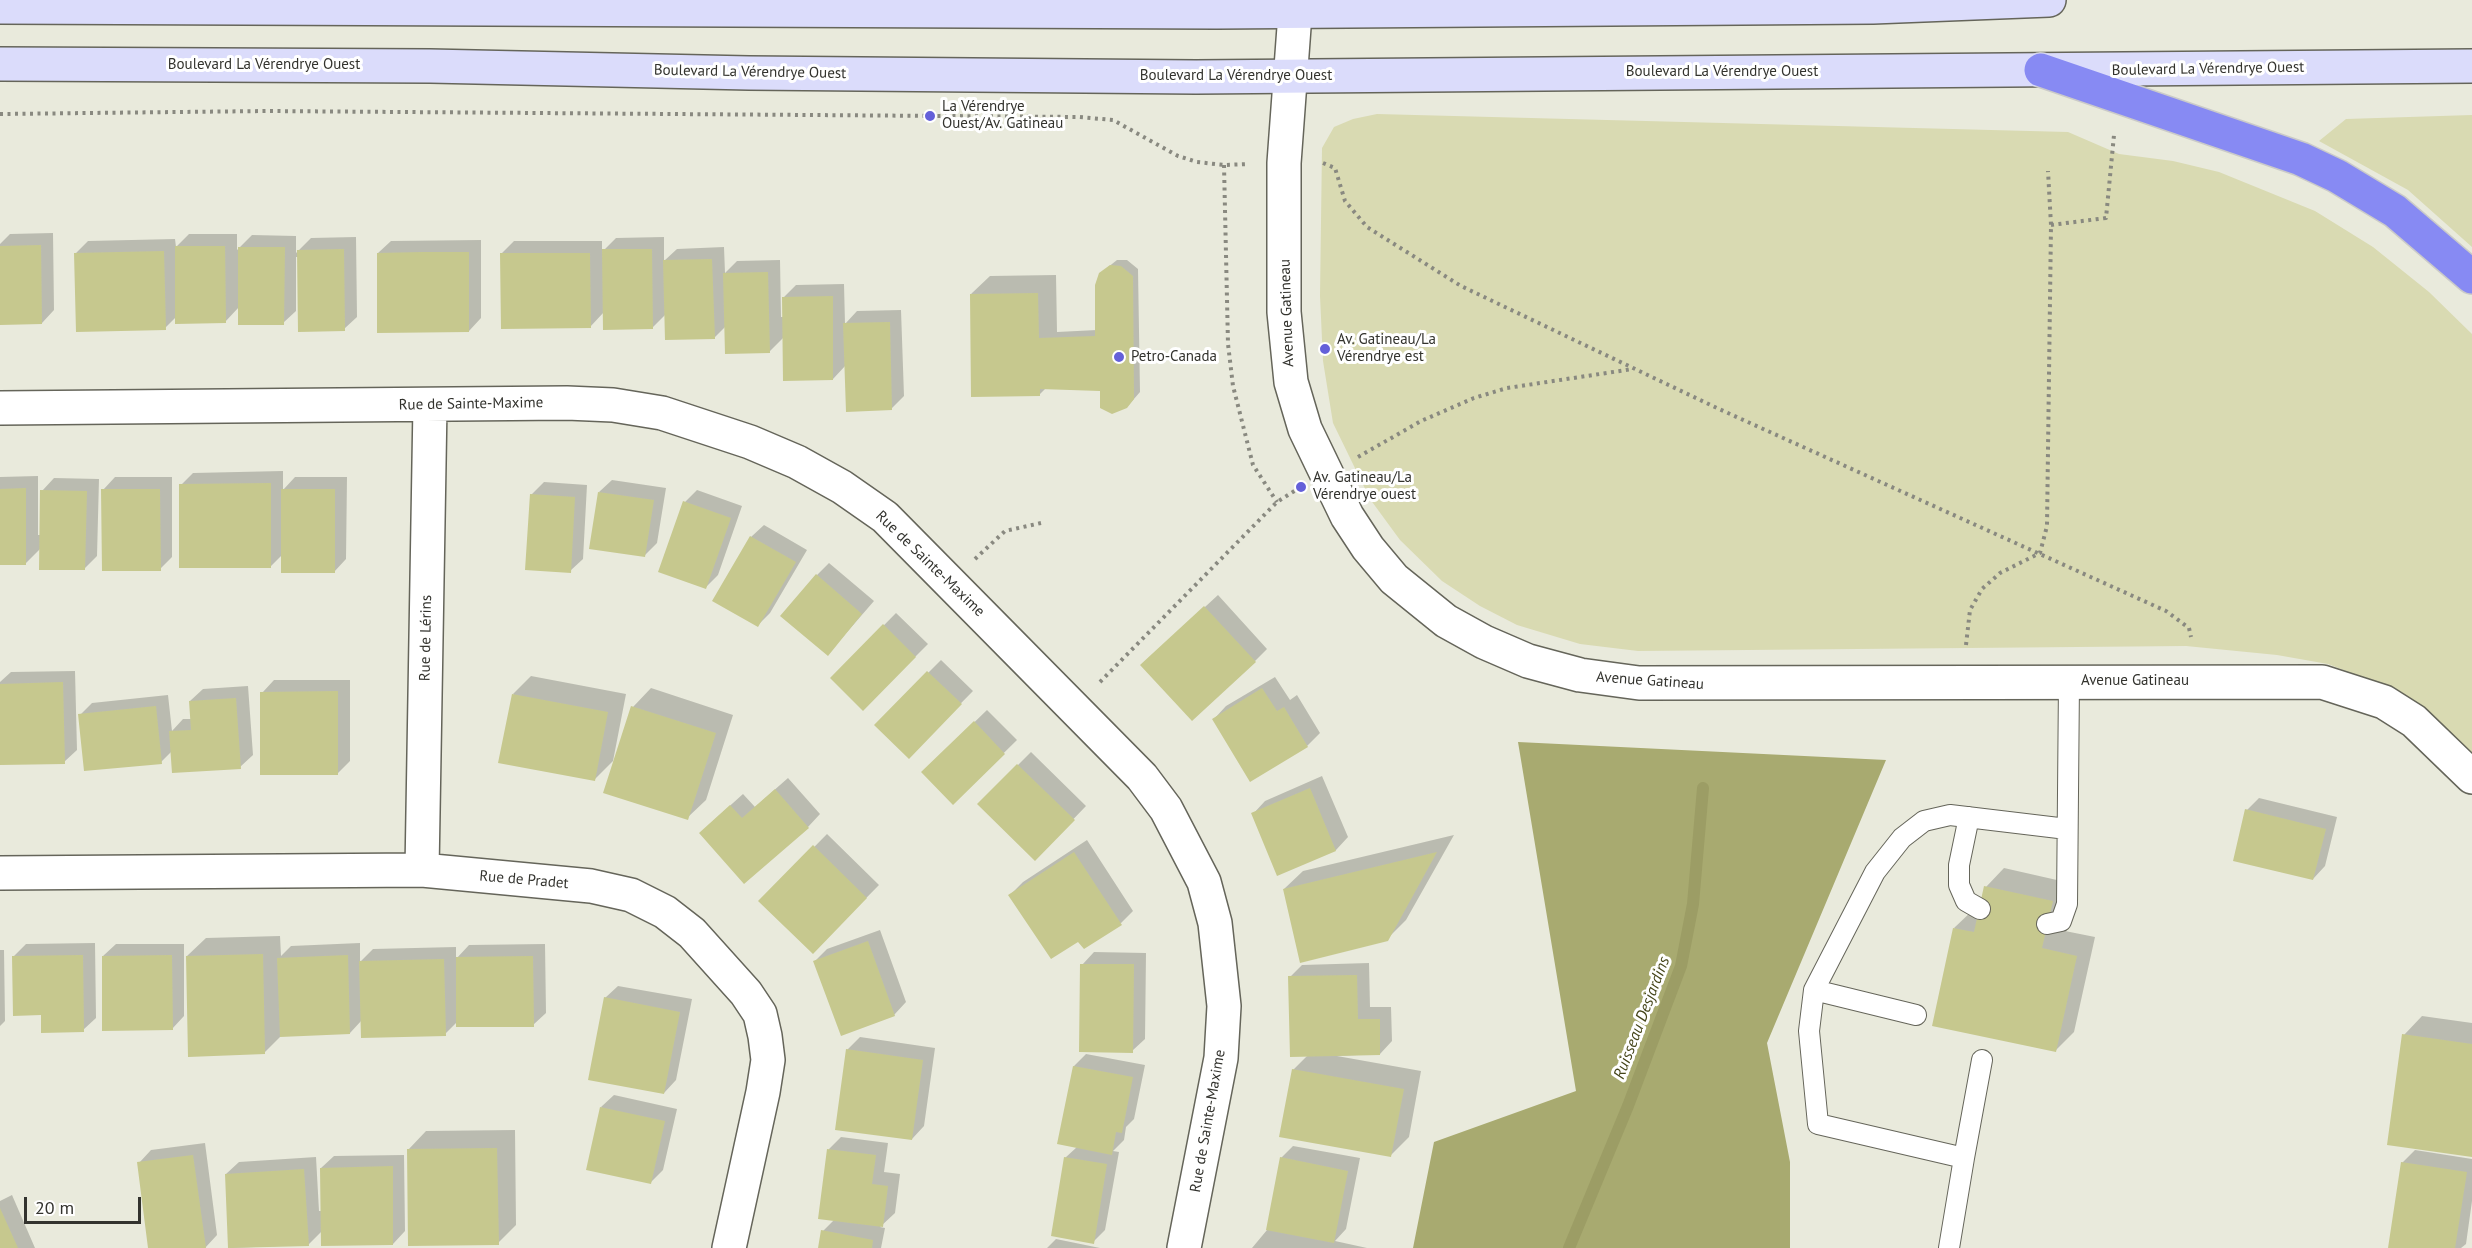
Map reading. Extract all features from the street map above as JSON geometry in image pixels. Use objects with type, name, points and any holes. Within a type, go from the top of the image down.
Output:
[{"type":"highway","points":[[2041,70],[2267,145],[2328,172],[2395,211],[2472,277]]},
{"type":"main road","points":[[0,7],[1480,5],[1874,7],[2049,0]]},
{"type":"main road","name":"Boulevard La Vérendrye Ouest","points":[[0,64],[430,66],[953,75],[1291,75],[2472,66]]},
{"type":"street","name":"Avenue Gatineau","points":[[1296,6],[1284,163],[1286,348],[1313,481],[1347,516],[1368,548],[1410,594],[1465,632],[1505,652],[1553,669],[1609,680],[1670,685],[2069,681],[2322,682],[2376,699],[2414,721],[2472,777]]},
{"type":"street","name":"Rue de Sainte-Maxime","points":[[0,408],[567,403],[623,407],[662,413],[709,427],[797,462],[842,487],[885,517],[1142,777],[1166,809],[1204,882],[1215,923],[1224,1006],[1221,1058],[1184,1248]]},
{"type":"street","name":"Rue de Lérins","points":[[422,870],[430,405]]},
{"type":"street","name":"Rue de Pradet","points":[[0,873],[422,870],[591,886],[631,895],[665,912],[692,933],[746,993],[760,1014],[768,1060],[729,1248]]},
{"type":"lane","points":[[2047,924],[2061,921],[2067,904],[2069,681]]},
{"type":"lane","points":[[1964,1158],[1818,1124],[1809,1031],[1814,990],[1875,872],[1902,838],[1924,821],[1950,815],[2067,829]]},
{"type":"lane","points":[[1969,817],[1959,865],[1959,885],[1966,901],[1980,909]]},
{"type":"lane","points":[[1814,990],[1916,1015]]},
{"type":"lane","points":[[1949,1248],[1982,1060]]},
{"type":"path","points":[[0,114],[279,111],[1079,117],[1113,120],[1178,156],[1197,162],[1224,165],[1251,164]]},
{"type":"path","points":[[2051,225],[2106,218],[2114,135]]},
{"type":"path","points":[[1323,163],[1333,166],[1350,209],[1367,227],[1461,286],[1634,369],[2178,618],[2189,628],[2191,638]]},
{"type":"path","points":[[1224,165],[1228,344],[1233,386],[1253,465],[1277,502]]},
{"type":"path","points":[[2040,554],[2049,514],[2051,225],[2048,171]]},
{"type":"path","points":[[1097,685],[1277,502],[1421,421],[1474,398],[1507,388],[1634,369]]},
{"type":"path","points":[[980,554],[1005,531],[1041,523]]},
{"type":"path","points":[[1965,653],[1965,631],[1970,610],[1982,589],[2000,573],[2040,554]]},
{"type":"green space","points":[[1377,114],[2068,132],[2119,154],[2173,161],[2219,172],[2315,211],[2373,247],[2429,292],[2472,334],[2472,755],[2438,720],[2387,687],[2328,664],[2277,655],[2186,646],[1638,651],[1580,644],[1517,625],[1480,606],[1442,581],[1400,540],[1370,499],[1333,423],[1323,361],[1320,296],[1322,148],[1334,127],[1353,119]]},
{"type":"green space","points":[[2472,115],[2472,247],[2408,190],[2319,141],[2346,119]]},
{"type":"green space","points":[[1518,742],[1886,760],[1767,1043],[1790,1162],[1790,1248],[1413,1248],[1434,1142],[1576,1091]]},
{"type":"building","points":[[41,245],[42,324],[0,325],[0,246]]},
{"type":"building","points":[[175,246],[225,246],[226,323],[175,324]]},
{"type":"building","points":[[238,247],[285,247],[284,325],[238,325]]},
{"type":"building","points":[[344,249],[345,331],[298,332],[297,250]]},
{"type":"building","points":[[602,249],[652,249],[653,329],[603,330]]},
{"type":"building","points":[[164,251],[166,330],[76,332],[74,253]]},
{"type":"building","points":[[469,252],[469,332],[377,333],[377,253]]},
{"type":"building","points":[[500,253],[590,253],[591,328],[501,329]]},
{"type":"building","points":[[712,259],[715,339],[665,340],[663,260]]},
{"type":"building","points":[[1110,265],[1121,266],[1133,276],[1134,399],[1127,408],[1112,414],[1100,408],[1100,391],[1040,389],[1040,396],[971,397],[970,294],[1038,293],[1039,338],[1095,336],[1095,285],[1099,273]]},
{"type":"building","points":[[768,272],[770,353],[725,354],[723,273]]},
{"type":"building","points":[[833,296],[833,380],[783,381],[782,297]]},
{"type":"building","points":[[890,322],[892,410],[846,412],[843,323]]},
{"type":"building","points":[[271,483],[271,568],[179,568],[179,484]]},
{"type":"building","points":[[26,488],[26,565],[0,565],[0,489]]},
{"type":"building","points":[[101,489],[160,489],[161,571],[102,571]]},
{"type":"building","points":[[281,489],[335,489],[335,573],[281,573]]},
{"type":"building","points":[[40,490],[87,491],[85,570],[39,570]]},
{"type":"building","points":[[598,492],[654,500],[645,557],[589,549]]},
{"type":"building","points":[[530,494],[575,497],[571,573],[525,570]]},
{"type":"building","points":[[683,501],[731,518],[706,589],[658,572]]},
{"type":"building","points":[[750,536],[796,562],[758,627],[712,601]]},
{"type":"building","points":[[816,574],[862,614],[828,656],[780,616]]},
{"type":"building","points":[[1204,606],[1256,662],[1192,721],[1140,665]]},
{"type":"building","points":[[883,624],[916,657],[863,711],[830,678]]},
{"type":"building","points":[[927,671],[962,704],[909,759],[874,725]]},
{"type":"building","points":[[63,682],[65,764],[0,765],[0,684]]},
{"type":"building","points":[[1262,688],[1277,711],[1284,707],[1308,747],[1250,782],[1212,719]]},
{"type":"building","points":[[338,691],[338,775],[260,775],[260,692]]},
{"type":"building","points":[[512,694],[608,712],[595,781],[498,763]]},
{"type":"building","points":[[236,698],[241,769],[172,773],[169,731],[191,730],[189,701]]},
{"type":"building","points":[[156,706],[162,764],[84,771],[78,714]]},
{"type":"building","points":[[631,706],[716,733],[688,820],[603,793]]},
{"type":"building","points":[[974,721],[1005,754],[953,805],[921,772]]},
{"type":"building","points":[[1017,764],[1075,820],[1035,861],[977,804]]},
{"type":"building","points":[[1310,788],[1336,851],[1277,876],[1251,813]]},
{"type":"building","points":[[775,789],[809,828],[744,884],[699,833],[730,805],[742,818]]},
{"type":"building","points":[[2245,809],[2326,829],[2313,880],[2233,861]]},
{"type":"building","points":[[813,845],[867,898],[813,954],[758,901]]},
{"type":"building","points":[[1074,852],[1122,925],[1084,949],[1078,942],[1051,959],[1008,895]]},
{"type":"building","points":[[1437,852],[1388,941],[1300,963],[1283,889]]},
{"type":"building","points":[[1984,886],[2053,901],[2042,948],[2077,956],[2056,1052],[1932,1026],[1953,928],[1974,932]]},
{"type":"building","points":[[868,941],[895,1016],[841,1036],[813,961]]},
{"type":"building","points":[[263,954],[265,1054],[188,1057],[186,956]]},
{"type":"building","points":[[83,955],[84,1032],[41,1033],[41,1015],[13,1016],[12,956]]},
{"type":"building","points":[[172,955],[173,1030],[102,1031],[102,956]]},
{"type":"building","points":[[348,955],[350,1034],[280,1037],[277,958]]},
{"type":"building","points":[[533,956],[534,1027],[456,1027],[456,957]]},
{"type":"building","points":[[444,959],[446,1036],[361,1038],[359,961]]},
{"type":"building","points":[[1080,964],[1134,964],[1133,1053],[1079,1052]]},
{"type":"building","points":[[1357,975],[1358,1019],[1380,1019],[1380,1055],[1290,1057],[1288,976]]},
{"type":"building","points":[[604,997],[680,1012],[664,1094],[588,1080]]},
{"type":"building","points":[[2402,1034],[2472,1044],[2472,1157],[2387,1145]]},
{"type":"building","points":[[846,1049],[923,1060],[912,1140],[835,1130]]},
{"type":"building","points":[[1073,1066],[1133,1077],[1122,1133],[1116,1132],[1112,1155],[1057,1144]]},
{"type":"building","points":[[1292,1069],[1404,1089],[1391,1157],[1279,1137]]},
{"type":"building","points":[[600,1107],[665,1121],[651,1184],[586,1170]]},
{"type":"building","points":[[497,1148],[499,1245],[408,1246],[407,1149]]},
{"type":"building","points":[[827,1149],[876,1155],[872,1184],[888,1186],[883,1227],[818,1219]]},
{"type":"building","points":[[193,1155],[206,1248],[148,1248],[137,1162]]},
{"type":"building","points":[[1064,1157],[1107,1164],[1094,1244],[1051,1236]]},
{"type":"building","points":[[1280,1157],[1348,1171],[1334,1243],[1266,1230]]},
{"type":"building","points":[[2401,1162],[2467,1172],[2455,1248],[2388,1248]]},
{"type":"building","points":[[393,1166],[393,1245],[321,1246],[320,1168]]},
{"type":"building","points":[[304,1169],[309,1246],[228,1248],[225,1174]]},
{"type":"building","points":[[0,1208],[18,1248],[0,1248]]},
{"type":"building","points":[[821,1230],[873,1240],[872,1248],[818,1248]]},
{"type":"waterway","name":"Ruisseau Desjardins","points":[[1569,1248],[1628,1106],[1681,966],[1693,904],[1703,788]]},
{"type":"place","name":"La Vérendrye Ouest/Av. Gatineau","points":[[930,116]]},
{"type":"place","name":"Av. Gatineau/La Vérendrye est","points":[[1325,349]]},
{"type":"place","name":"Petro-Canada","points":[[1119,357]]},
{"type":"place","name":"Av. Gatineau/La Vérendrye ouest","points":[[1301,487]]}]
